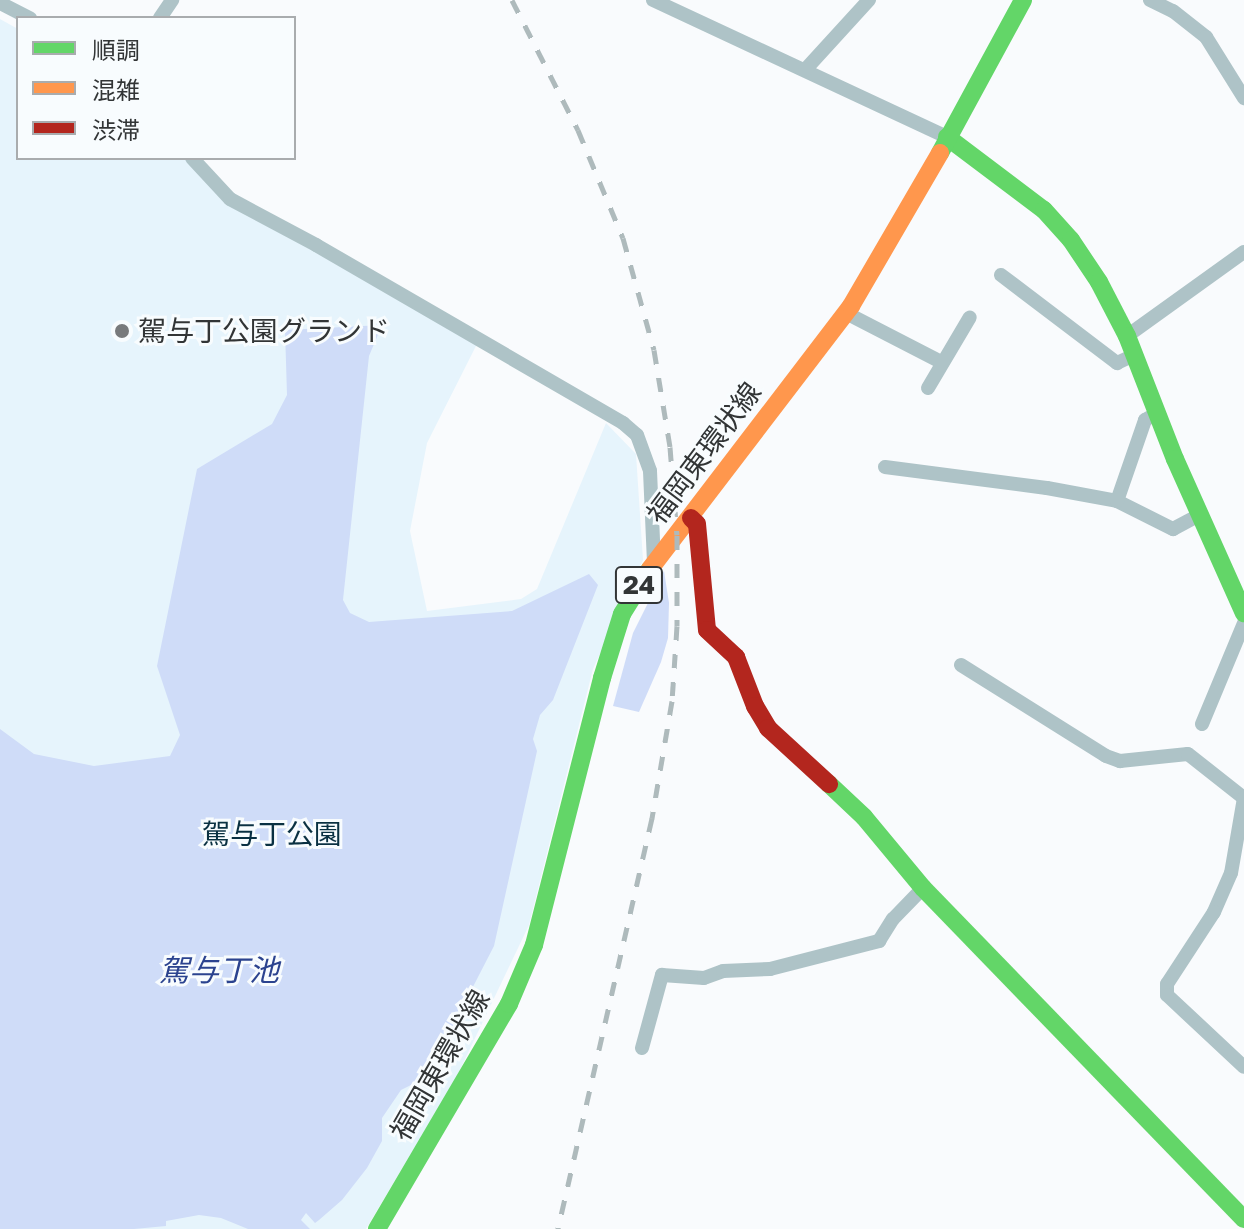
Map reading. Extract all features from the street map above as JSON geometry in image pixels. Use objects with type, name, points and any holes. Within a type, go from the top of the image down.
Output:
[{"type":"street","points":[[653,0],[947,137],[1009,181],[1053,220],[1099,282],[1127,336],[1199,515],[1244,613]]},
{"type":"street","points":[[805,70],[869,0]]},
{"type":"street","name":"福岡東環状線","points":[[377,1229],[473,1067],[522,975],[558,861],[602,678],[618,627],[636,588],[846,313],[895,235],[1023,0]]},
{"type":"street","points":[[1150,0],[1173,11],[1206,37],[1244,98]]},
{"type":"street","points":[[0,3],[26,16]]},
{"type":"street","points":[[194,160],[230,199],[542,376],[637,435],[650,471],[654,565]]},
{"type":"street","points":[[1127,336],[1244,252]]},
{"type":"street","points":[[1001,275],[1117,363],[1134,355]]},
{"type":"street","points":[[846,313],[941,362]]},
{"type":"street","points":[[928,388],[970,317]]},
{"type":"street","points":[[1117,501],[1145,420],[1157,413]]},
{"type":"street","points":[[885,467],[1047,488],[1117,501],[1173,529],[1199,515]]},
{"type":"street","points":[[691,518],[697,524],[707,630],[736,657],[762,717],[812,771],[830,783],[864,817],[923,888],[1244,1219]]},
{"type":"street","points":[[1202,724],[1244,623]]},
{"type":"street","points":[[961,665],[1106,756],[1120,761],[1188,754],[1244,798],[1231,873],[1214,912],[1167,984],[1167,995],[1244,1067]]},
{"type":"street","points":[[642,1048],[662,975],[704,978],[723,971],[770,969],[879,941],[893,919],[923,888]]},
{"type":"green space","name":"駕与丁池","points":[[0,19],[16,28],[16,160],[189,160],[227,202],[477,344],[427,443],[410,531],[427,611],[521,599],[537,589],[606,423],[636,454],[643,560],[593,669],[529,925],[456,1078],[366,1229],[0,1229]]},
{"type":"water","name":"駕与丁池","points":[[382,325],[369,356],[343,600],[350,613],[369,622],[512,611],[589,574],[598,585],[553,700],[540,715],[533,739],[537,751],[494,946],[444,1043],[413,1084],[401,1090],[382,1118],[382,1141],[367,1168],[342,1200],[315,1223],[306,1213],[301,1220],[310,1229],[248,1229],[221,1218],[199,1215],[166,1221],[166,1226],[134,1229],[0,1229],[0,729],[34,754],[94,766],[170,756],[180,735],[157,666],[197,469],[272,424],[287,395],[285,330]]},
{"type":"water","points":[[664,571],[669,603],[668,638],[661,662],[639,712],[613,706],[633,633]]},
{"type":"railway","points":[[512,0],[578,130],[623,238],[654,350],[670,447],[677,535],[677,626],[672,701],[652,818],[558,1229]]},
{"type":"traffic: fast","points":[[940,153],[1023,0]]},
{"type":"traffic: fast","points":[[947,137],[1044,210],[1071,240],[1099,282],[1127,336],[1175,459],[1244,613]]},
{"type":"traffic: fast","points":[[377,1229],[509,1004],[534,945],[602,678],[622,614],[650,569]]},
{"type":"traffic: fast","points":[[829,784],[864,817],[923,888],[1244,1219]]},
{"type":"traffic: slow","points":[[650,569],[851,306],[940,153]]},
{"type":"traffic: jam","points":[[691,518],[697,524],[707,630],[736,657],[755,706],[768,728],[829,784]]},
{"type":"place","name":"駕与丁公園グランド","points":[[122,331]]},
{"type":"park label","name":"駕与丁公園","points":[[272,834]]}]
